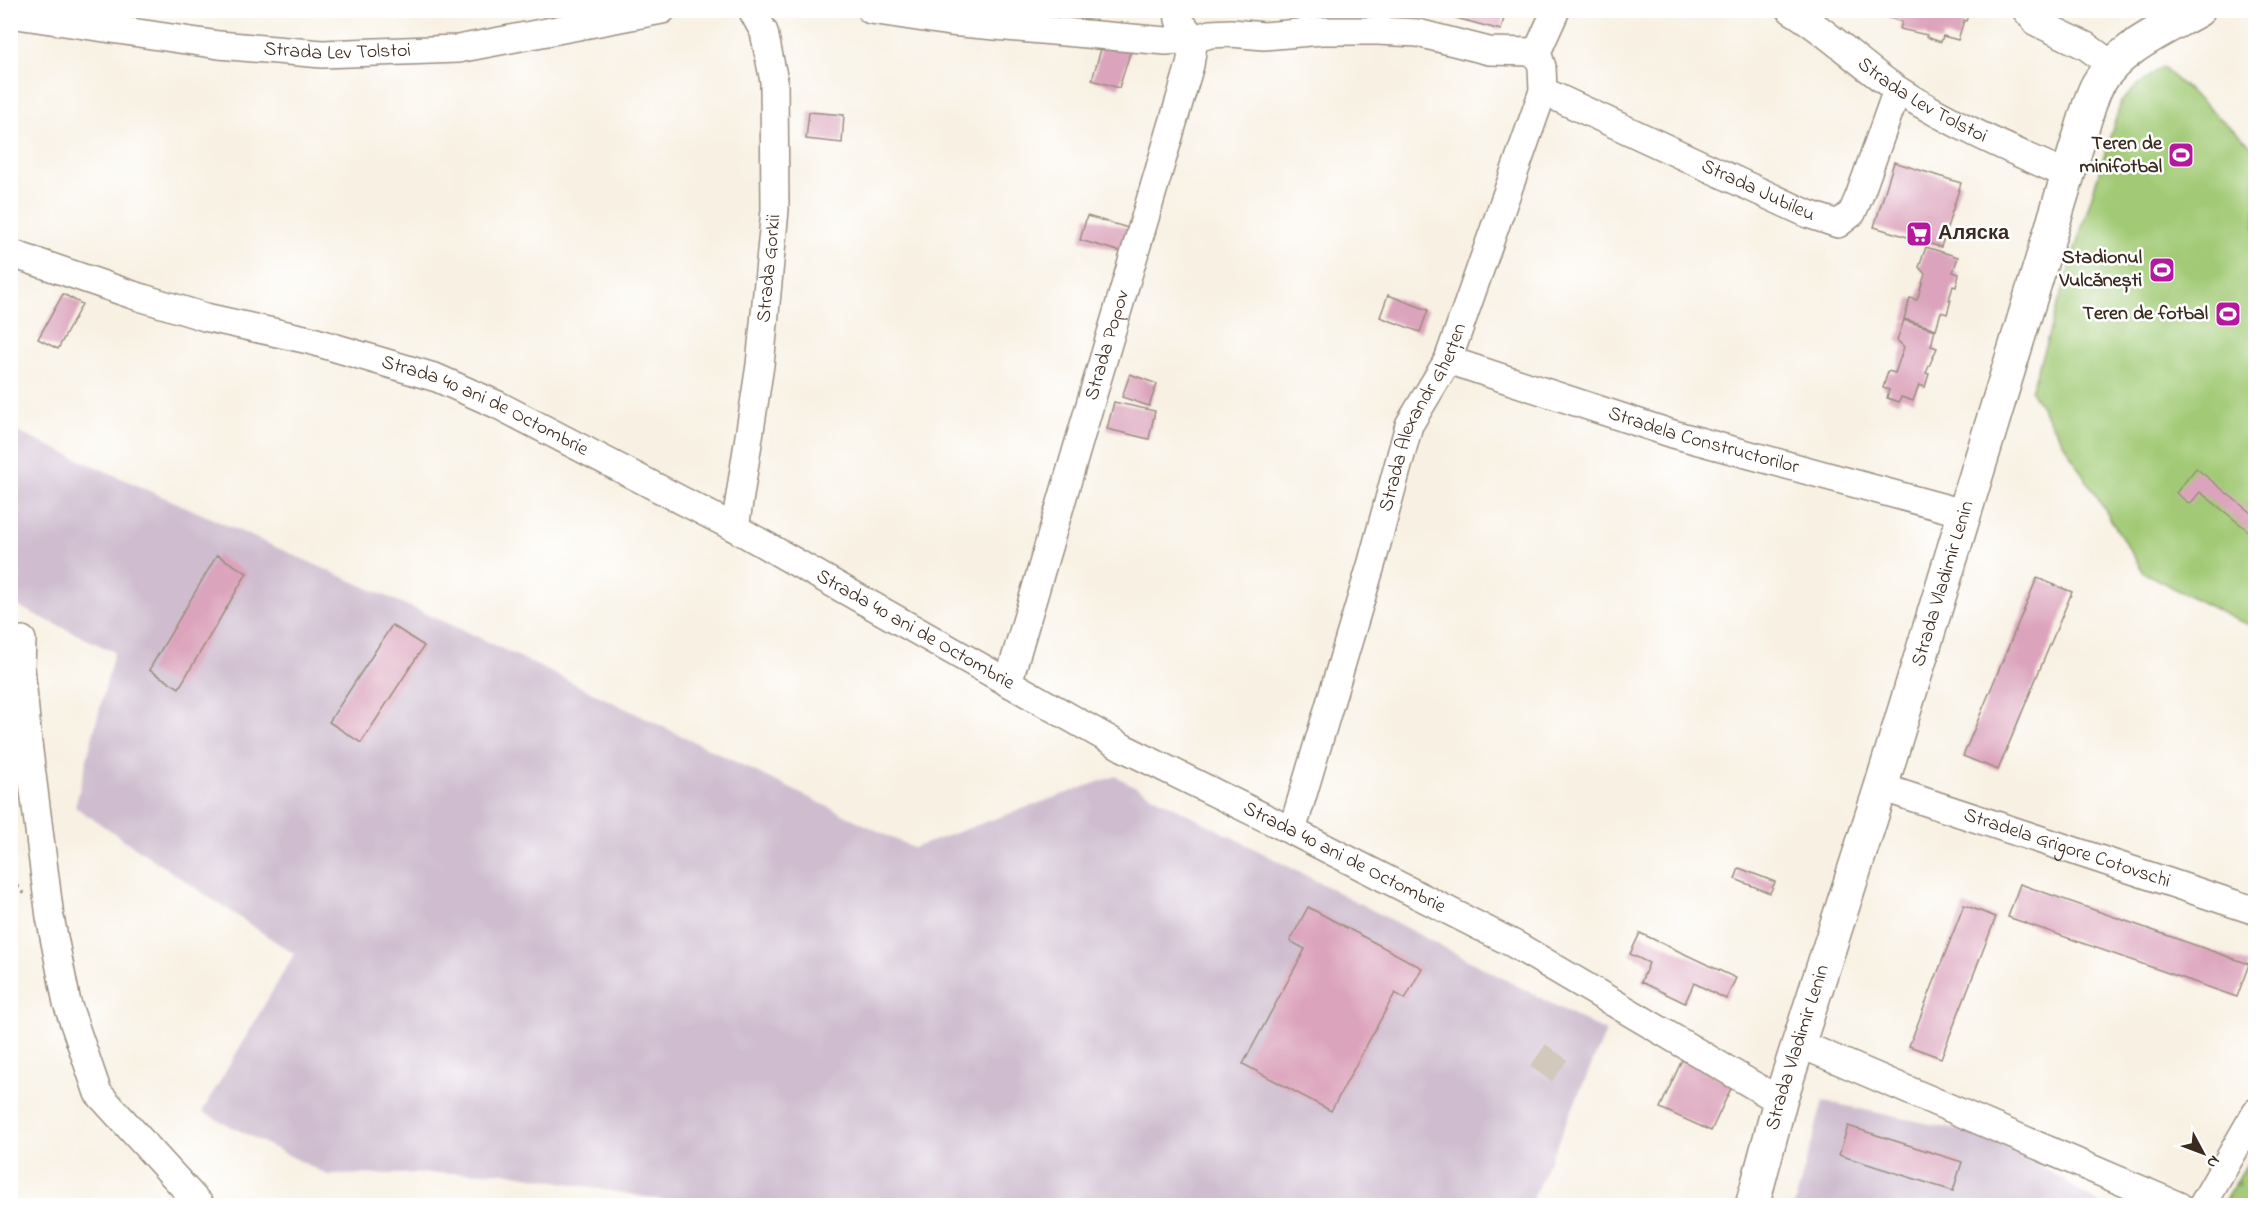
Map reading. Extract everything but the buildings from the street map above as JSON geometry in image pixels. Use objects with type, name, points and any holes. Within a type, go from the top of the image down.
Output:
[{"type":"main road","name":"Strada Vladimir Lenin","points":[[1752,1206],[1780,1101],[1881,787],[2067,174],[2098,85],[2112,65],[2127,51],[2198,10]]},
{"type":"street","name":"Strada Lev Tolstoi","points":[[10,14],[219,45],[322,54],[458,49],[662,10]]},
{"type":"street","name":"Strada Gorkii","points":[[735,528],[760,365],[775,210],[774,81],[764,33],[752,10]]},
{"type":"street","points":[[871,10],[950,22],[1166,41],[1231,33],[1264,36],[1322,31],[1377,31],[1418,33],[1489,51],[1537,52],[1556,10]]},
{"type":"street","points":[[1178,10],[1179,20],[1194,39]]},
{"type":"street","name":"Strada Lev Tolstoi","points":[[1791,10],[1808,20],[1897,90],[1996,143],[2067,174]]},
{"type":"street","points":[[2026,10],[2036,22],[2086,46],[2112,65]]},
{"type":"street","name":"Strada Popov","points":[[1008,683],[1186,77],[1194,39]]},
{"type":"street","name":"Strada Alexandr Gherțen","points":[[1292,831],[1372,562],[1409,425],[1448,360],[1543,91],[1542,67],[1537,52]]},
{"type":"street","name":"Strada Jubileu","points":[[1543,91],[1808,214],[1838,224],[1852,213],[1897,90]]},
{"type":"street","name":"Strada 40 ani de Octombrie","points":[[10,253],[195,314],[309,340],[436,378],[525,419],[735,528],[1124,748],[1514,944],[1780,1101]]},
{"type":"street","name":"Stradela Constructorilor","points":[[1448,360],[1673,434],[1963,513]]},
{"type":"street","points":[[22,640],[21,667],[30,754],[50,917],[66,1003],[98,1093],[201,1206]]},
{"type":"street","name":"Stradela Grigore Cotovschi","points":[[1881,787],[2256,911]]},
{"type":"street","points":[[1800,1044],[2179,1206]]},
{"type":"street","points":[[2202,1206],[2256,1112]]},
{"type":"shaded area","points":[[11,429],[480,638],[913,848],[1115,776],[1606,1032],[1530,1205],[696,1206],[504,1172],[328,1175],[202,1112],[294,954],[75,807],[114,652],[11,603]]},
{"type":"shaded area","points":[[1823,1101],[2003,1140],[2101,1205],[1794,1206]]},
{"type":"green space","name":"Stadionul Vulcănești","points":[[2162,67],[2255,149],[2255,627],[2144,573],[2031,391],[2121,102],[2138,85]]},
{"type":"green space","points":[[2255,1151],[2255,1205],[2222,1205]]},
{"type":"tunnel","points":[[1541,1074],[1563,1043]]},
{"type":"place","name":"Teren de minifotbal","points":[[2181,155]]},
{"type":"place","name":"Аляска","points":[[1919,234]]},
{"type":"place","name":"Stadionul Vulcănești","points":[[2162,270]]},
{"type":"place","name":"Teren de fotbal","points":[[2228,314]]}]
